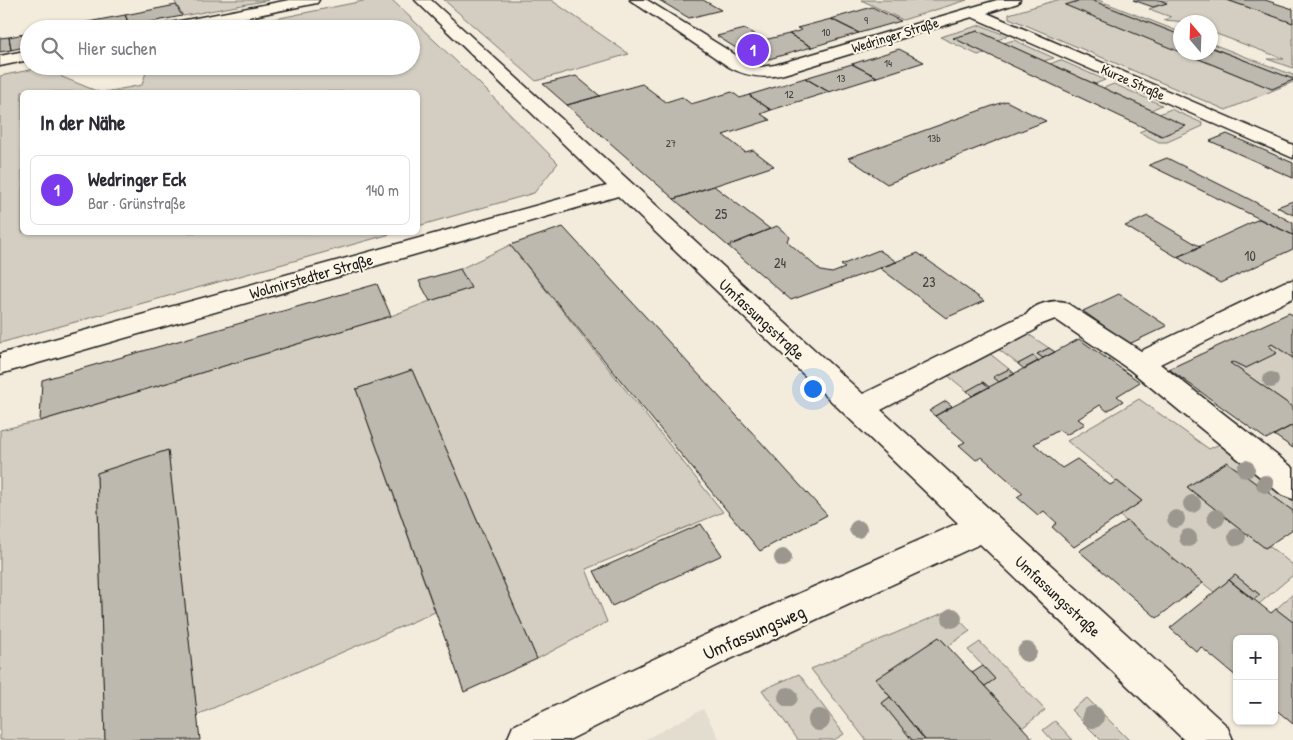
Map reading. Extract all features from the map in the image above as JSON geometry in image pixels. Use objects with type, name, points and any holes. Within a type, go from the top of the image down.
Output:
[{"type":"street","points":[[211,20],[312,0]]},
{"type":"street","name":"Umfassungsstraße","points":[[422,0],[1213,740]]},
{"type":"street","name":"Wedringer Straße","points":[[637,0],[750,72],[764,73],[1013,0]]},
{"type":"street","name":"Kurze Straße","points":[[973,12],[1293,152]]},
{"type":"street","points":[[0,61],[20,58]]},
{"type":"street","name":"Wolmirstedter Straße","points":[[0,364],[622,188]]},
{"type":"street","points":[[1140,363],[1293,288]]},
{"type":"street","points":[[858,409],[1056,308],[1140,363],[1293,486]]},
{"type":"street","name":"Umfassungsweg","points":[[526,740],[709,651],[984,526]]},
{"type":"shaded area","points":[[174,0],[269,0],[183,16]]},
{"type":"shaded area","points":[[368,0],[392,0],[413,20],[270,20]]},
{"type":"shaded area","points":[[444,0],[551,0],[629,54],[536,81]]},
{"type":"shaded area","points":[[861,0],[967,0],[903,20]]},
{"type":"shaded area","points":[[1057,0],[1082,0],[1066,5],[1173,49],[1173,60],[1201,60],[1272,89],[1293,80],[1293,82],[1226,110],[1009,18],[1009,14]]},
{"type":"shaded area","points":[[1091,0],[1098,0],[1173,29],[1173,32]]},
{"type":"shaded area","points":[[1160,0],[1227,0],[1293,23],[1293,68],[1267,59],[1284,59],[1218,35],[1218,15],[1173,15],[1173,21],[1164,20],[1171,17],[1149,9],[1166,3]]},
{"type":"shaded area","points":[[981,25],[1007,36],[998,40],[978,31],[954,38],[985,53],[978,55],[940,37]]},
{"type":"shaded area","points":[[420,27],[558,163],[534,193],[420,225],[420,90],[116,90],[142,85],[145,75],[420,75]]},
{"type":"shaded area","points":[[1014,40],[1054,58],[1044,61],[1004,43]]},
{"type":"shaded area","points":[[1218,46],[1293,75],[1293,79],[1218,50]]},
{"type":"shaded area","points":[[1060,60],[1105,80],[1095,84],[1050,64]]},
{"type":"shaded area","points":[[20,72],[20,75],[61,75],[94,90],[20,90],[20,235],[387,235],[0,343],[0,76]]},
{"type":"shaded area","points":[[1114,84],[1162,105],[1151,110],[1103,88]]},
{"type":"shaded area","points":[[1171,109],[1202,123],[1203,126],[1167,142],[1159,142],[1139,132],[1146,129],[1162,136],[1185,126],[1159,114]]},
{"type":"shaded area","points":[[510,245],[723,512],[586,569],[607,622],[537,659],[412,370],[356,389],[435,612],[197,715],[168,450],[97,473],[105,740],[0,740],[0,430],[40,421],[391,316],[471,288],[460,269]]},
{"type":"shaded area","points":[[1028,334],[1049,348],[1037,354],[1043,358],[1039,361],[1033,356],[1018,364],[998,349]]},
{"type":"shaded area","points":[[1272,344],[1293,358],[1293,407],[1230,363],[1233,362],[1246,368],[1276,352],[1269,346]]},
{"type":"shaded area","points":[[989,353],[1009,369],[994,377],[999,382],[989,387],[983,382],[967,391],[947,375]]},
{"type":"shaded area","points":[[1139,399],[1209,449],[1226,441],[1293,494],[1293,511],[1227,462],[1187,487],[1265,548],[1269,546],[1293,565],[1293,575],[1259,604],[1253,600],[1259,594],[1235,575],[1214,592],[1120,516],[1142,501],[1067,441]]},
{"type":"shaded area","points":[[1293,594],[1293,622],[1276,609]]},
{"type":"shaded area","points":[[950,610],[970,631],[948,646],[939,637],[876,679],[890,697],[882,703],[912,740],[866,740],[811,669]]},
{"type":"shaded area","points":[[980,642],[1045,710],[1022,728],[985,686],[995,679],[968,650]]},
{"type":"shaded area","points":[[799,674],[844,734],[834,740],[798,740],[762,690]]},
{"type":"shaded area","points":[[1087,698],[1129,740],[1101,740],[1071,710]]},
{"type":"shaded area","points":[[703,709],[720,740],[644,740]]},
{"type":"shaded area","points":[[1055,721],[1073,740],[1052,740],[1043,730]]},
{"type":"building","points":[[659,0],[703,0],[721,10],[689,18]]},
{"type":"building","points":[[1082,0],[1091,0],[1173,32],[1173,49],[1065,5]]},
{"type":"building","points":[[1133,0],[1160,0],[1167,3],[1153,7]]},
{"type":"building","points":[[1227,0],[1265,0],[1293,9],[1293,23]]},
{"type":"building","points":[[176,5],[182,16],[161,20],[127,20],[125,15]]},
{"type":"building","points":[[872,7],[901,21],[859,33],[831,19]]},
{"type":"building","points":[[125,15],[127,20],[99,20]]},
{"type":"building","points":[[831,19],[859,33],[812,47],[789,34],[802,30],[797,28]]},
{"type":"building","points":[[745,29],[764,40],[789,34],[812,47],[758,62],[717,36]]},
{"type":"building","points":[[978,31],[1186,126],[1162,136],[953,38]]},
{"type":"building","points":[[20,35],[20,48],[11,50],[9,37]]},
{"type":"building","points":[[9,37],[11,50],[0,52],[0,38]]},
{"type":"building","points":[[899,49],[924,62],[877,77],[852,64]]},
{"type":"building","points":[[1218,50],[1293,79],[1272,89],[1201,60],[1218,60]]},
{"type":"building","points":[[852,64],[877,77],[829,92],[805,78]]},
{"type":"building","points":[[576,76],[600,96],[567,105],[543,84]]},
{"type":"building","points":[[805,78],[829,92],[771,110],[749,95]]},
{"type":"building","points":[[642,84],[666,102],[682,97],[691,104],[732,92],[740,98],[749,95],[771,110],[761,114],[770,120],[723,135],[745,152],[753,150],[774,166],[674,199],[567,105]]},
{"type":"building","points":[[1006,101],[1046,121],[887,184],[848,158]]},
{"type":"building","points":[[1227,134],[1293,163],[1293,178],[1210,141]]},
{"type":"building","points":[[1167,158],[1293,223],[1293,235],[1149,165]]},
{"type":"building","points":[[714,186],[770,229],[728,246],[674,199]]},
{"type":"building","points":[[1293,201],[1293,215],[1277,207]]},
{"type":"building","points":[[1148,216],[1201,247],[1177,257],[1125,226]]},
{"type":"building","points":[[1259,219],[1293,235],[1293,249],[1220,283],[1177,257]]},
{"type":"building","points":[[777,226],[789,236],[787,241],[821,271],[832,273],[845,268],[841,265],[879,250],[897,262],[791,300],[728,246]]},
{"type":"building","points":[[563,227],[827,515],[760,551],[510,245]]},
{"type":"building","points":[[918,253],[984,301],[946,318],[880,268]]},
{"type":"building","points":[[460,269],[471,288],[430,301],[419,281]]},
{"type":"building","points":[[377,284],[391,316],[40,421],[42,380]]},
{"type":"building","points":[[1119,294],[1167,326],[1129,344],[1083,311]]},
{"type":"building","points":[[1289,313],[1293,315],[1293,358],[1272,344],[1269,346],[1277,353],[1246,368],[1233,362],[1230,363],[1293,407],[1293,425],[1266,439],[1169,369]]},
{"type":"building","points":[[1079,339],[1140,382],[1117,396],[1123,401],[1107,411],[1100,405],[1078,419],[1085,424],[1066,435],[1059,430],[1034,444],[1062,468],[1077,459],[1110,485],[1117,481],[1142,501],[1074,547],[1052,527],[1057,523],[1044,511],[1038,515],[1017,497],[1023,493],[982,457],[976,460],[959,445],[965,442],[935,416]]},
{"type":"building","points":[[1049,348],[1055,352],[1043,358],[1037,354]]},
{"type":"building","points":[[1033,356],[1039,361],[1024,369],[1018,364]]},
{"type":"building","points":[[1009,369],[1015,374],[999,382],[993,377]]},
{"type":"building","points":[[412,370],[537,659],[464,692],[356,389]]},
{"type":"building","points":[[983,382],[989,387],[972,396],[967,391]]},
{"type":"building","points":[[946,401],[952,406],[935,416],[929,411]]},
{"type":"building","points":[[1293,425],[1293,448],[1274,435]]},
{"type":"building","points":[[168,450],[200,740],[105,740],[97,473]]},
{"type":"building","points":[[1227,462],[1293,511],[1293,529],[1265,548],[1187,487]]},
{"type":"building","points":[[1127,521],[1203,583],[1157,618],[1079,551]]},
{"type":"building","points":[[701,524],[722,555],[612,606],[594,571]]},
{"type":"building","points":[[1235,575],[1260,595],[1253,600],[1229,580]]},
{"type":"building","points":[[1229,580],[1271,613],[1276,609],[1293,622],[1293,724],[1278,711],[1278,635],[1233,635],[1233,674],[1201,647],[1197,652],[1170,628]]},
{"type":"building","points":[[939,637],[1034,740],[925,740],[876,679]]},
{"type":"building","points":[[983,666],[995,679],[985,686],[972,673]]},
{"type":"building","points":[[890,697],[925,740],[912,740],[882,703]]},
{"type":"place","name":"Wedringer Eck","points":[[753,50]]}]
